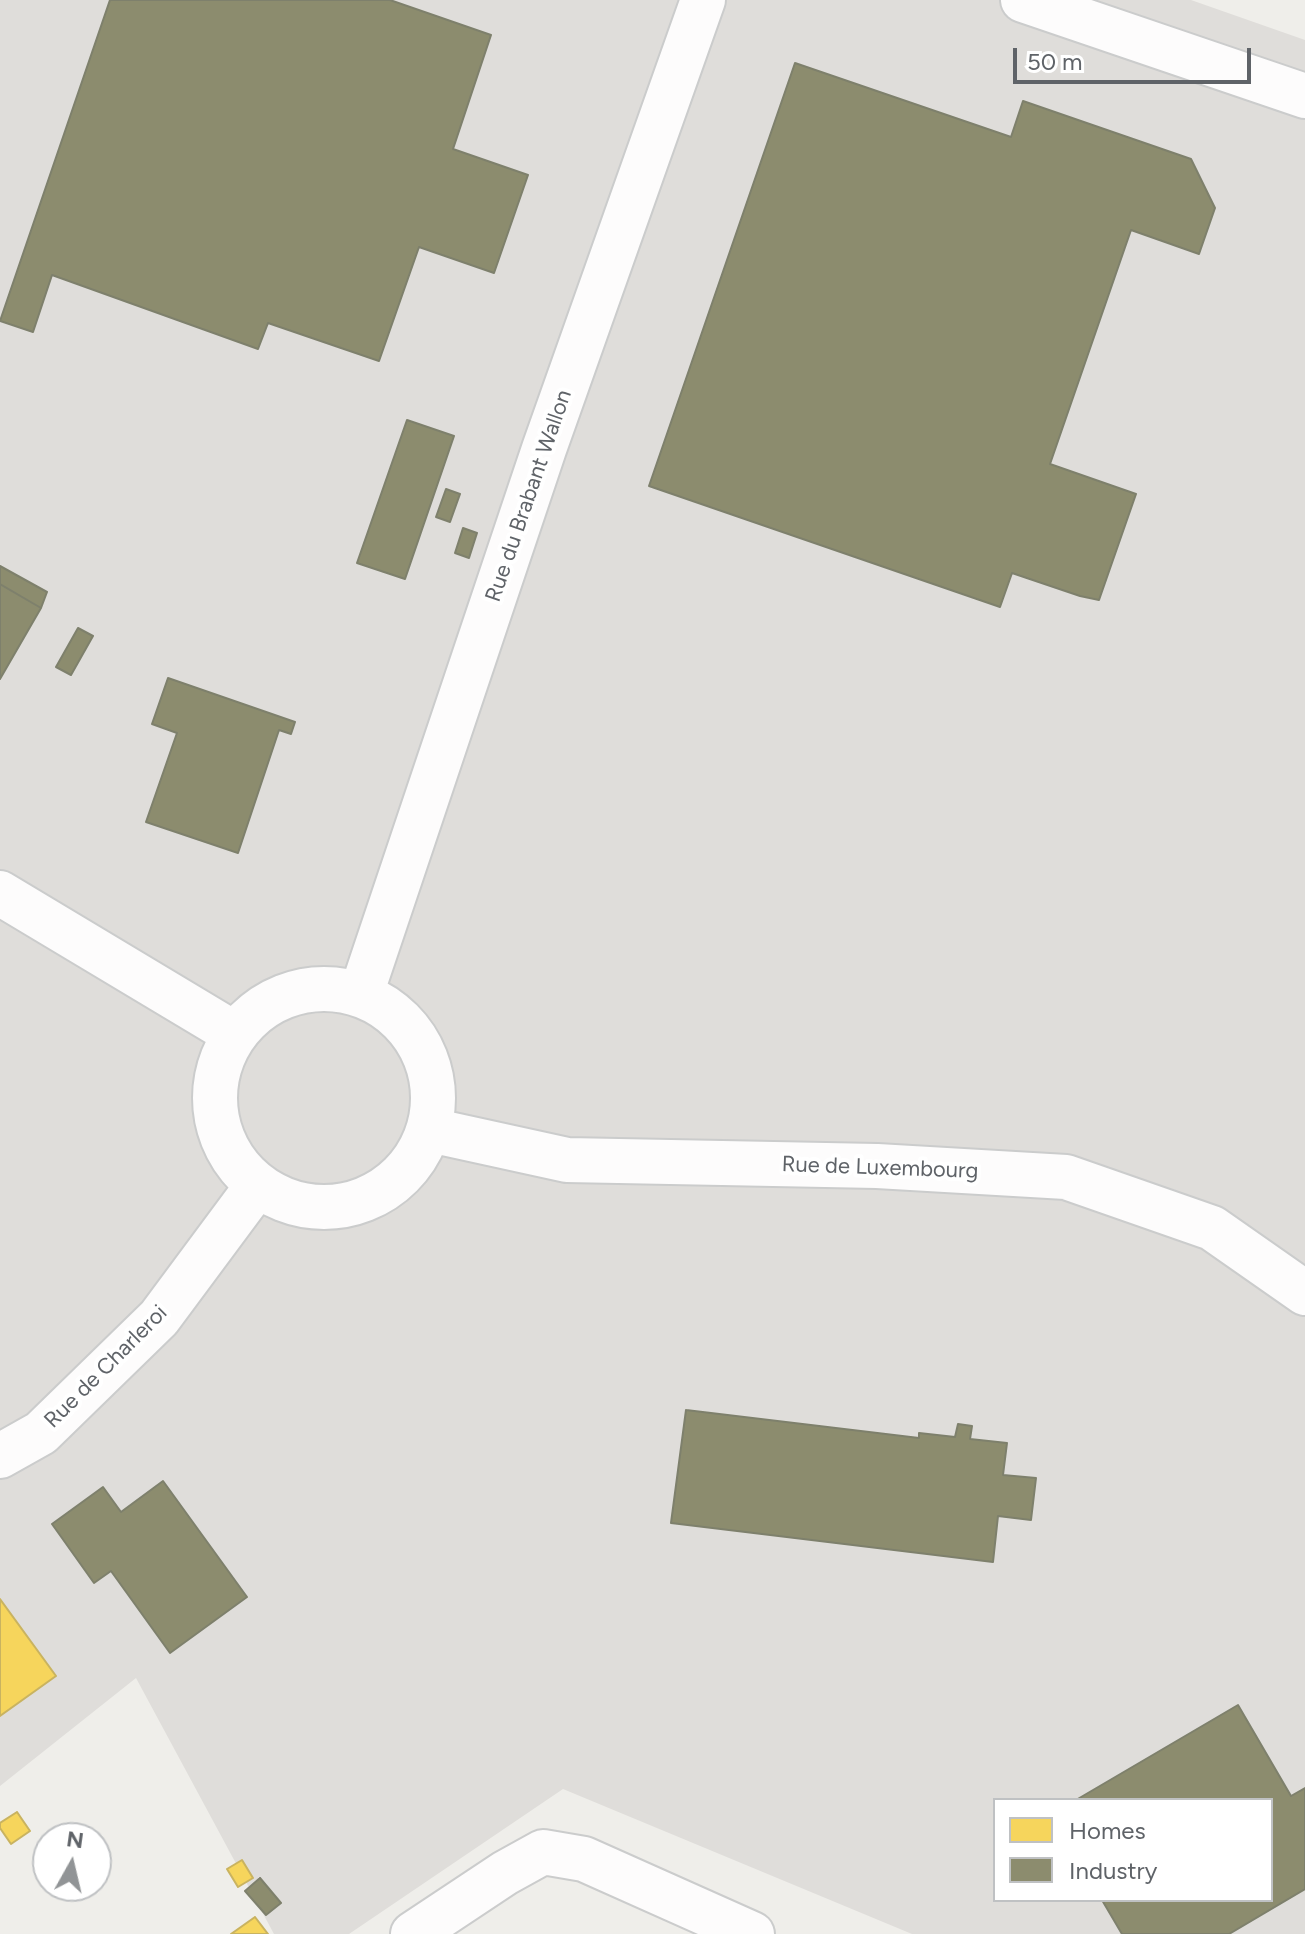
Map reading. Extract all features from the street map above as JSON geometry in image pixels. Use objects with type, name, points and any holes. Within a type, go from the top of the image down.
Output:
[{"type":"street","name":"Rue du Brabant Wallon","points":[[361,994],[539,464],[703,0]]},
{"type":"street","points":[[1023,0],[1305,96]]},
{"type":"street","points":[[0,893],[235,1034]]},
{"type":"street","points":[[326,988],[361,994],[391,1010],[414,1034],[429,1064],[435,1097],[430,1130],[414,1162],[390,1187],[358,1203],[323,1208],[288,1202],[257,1186],[234,1161],[219,1131],[214,1097],[219,1064],[235,1034],[260,1009],[291,993],[326,988]]},
{"type":"street","name":"Rue de Luxembourg","points":[[430,1130],[567,1160],[877,1166],[1066,1177],[1212,1228],[1305,1293]]},
{"type":"street","name":"Rue de Charleroi","points":[[0,1456],[41,1433],[159,1318],[257,1186]]},
{"type":"street","points":[[413,1934],[505,1873],[543,1852],[584,1859],[752,1934]]},
{"type":"shaded area","points":[[0,0],[1191,0],[1305,40],[1305,1934],[912,1934],[563,1789],[349,1934],[274,1934],[136,1678],[0,1786]]},
{"type":"building: Homes","points":[[0,1599],[56,1676],[0,1716]]},
{"type":"building: Homes","points":[[17,1812],[30,1831],[11,1844],[0,1823]]},
{"type":"building: Homes","points":[[242,1860],[253,1878],[238,1887],[227,1869]]},
{"type":"building: Homes","points":[[255,1917],[268,1934],[231,1934]]},
{"type":"building: Industry","points":[[110,0],[390,0],[491,35],[453,149],[528,175],[494,273],[419,247],[379,361],[268,323],[258,349],[52,275],[33,332],[0,321]]},
{"type":"building: Industry","points":[[795,63],[1011,137],[1023,101],[1191,159],[1215,208],[1199,254],[1131,230],[1050,464],[1136,494],[1099,600],[1012,573],[1000,607],[649,486]]},
{"type":"building: Industry","points":[[407,420],[454,436],[405,579],[357,563]]},
{"type":"building: Industry","points":[[446,489],[460,494],[450,522],[436,517]]},
{"type":"building: Industry","points":[[463,528],[477,533],[469,558],[455,553]]},
{"type":"building: Industry","points":[[0,566],[47,592],[41,608],[0,584]]},
{"type":"building: Industry","points":[[0,584],[41,608],[0,679]]},
{"type":"building: Industry","points":[[78,628],[93,636],[71,675],[56,667]]},
{"type":"building: Industry","points":[[168,678],[295,722],[291,734],[279,730],[238,853],[146,822],[177,733],[152,724]]},
{"type":"building: Industry","points":[[686,1410],[919,1438],[919,1433],[955,1437],[958,1424],[972,1426],[970,1439],[1007,1443],[1003,1475],[1036,1478],[1031,1520],[998,1516],[993,1562],[671,1523]]},
{"type":"building: Industry","points":[[163,1481],[247,1597],[170,1653],[111,1571],[94,1583],[52,1524],[103,1487],[121,1512]]},
{"type":"building: Industry","points":[[1238,1705],[1291,1796],[1305,1788],[1305,1889],[1229,1934],[1122,1934],[1103,1902],[1273,1902],[1273,1798],[1079,1798]]},
{"type":"building: Industry","points":[[260,1878],[281,1903],[266,1915],[245,1891]]}]
